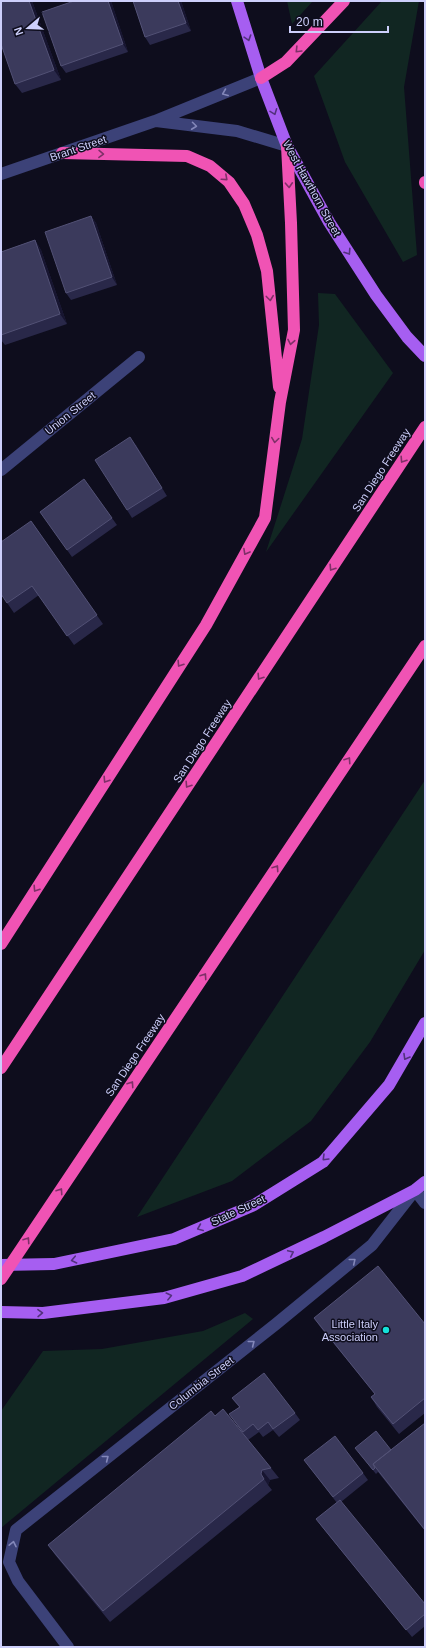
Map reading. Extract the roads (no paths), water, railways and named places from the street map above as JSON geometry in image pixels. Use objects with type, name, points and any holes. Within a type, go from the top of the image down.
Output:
[{"type":"highway","points":[[261,78],[286,62],[344,1]]},
{"type":"highway","points":[[1,944],[206,625],[265,518],[280,402],[294,330],[287,146]]},
{"type":"highway","points":[[62,153],[187,156],[210,166],[229,182],[244,204],[254,229],[267,271],[280,402]]},
{"type":"highway","name":"San Diego Freeway","points":[[1,1068],[425,427]]},
{"type":"highway","name":"San Diego Freeway","points":[[1,1279],[425,646]]},
{"type":"main road","name":"West Hawthorn Street","points":[[237,1],[261,78],[287,146],[329,222],[369,284],[407,337],[425,356]]},
{"type":"main road","name":"State Street","points":[[1,1265],[54,1264],[174,1239],[254,1205],[323,1162],[389,1086],[425,1024]]},
{"type":"main road","name":"Columbia Street","points":[[1,1312],[43,1313],[164,1298],[242,1276],[324,1237],[415,1190],[425,1182]]},
{"type":"street","name":"Brant Street","points":[[1,174],[155,121],[261,78]]},
{"type":"street","name":"Brant Street","points":[[155,121],[237,131],[287,146]]},
{"type":"street","name":"Union Street","points":[[1,470],[139,357]]},
{"type":"street","points":[[415,1190],[425,1203]]},
{"type":"street","name":"Columbia Street","points":[[68,1647],[18,1581],[9,1562],[16,1530],[276,1324],[372,1245],[415,1190]]},
{"type":"place","name":"Little Italy Association","points":[[386,1330]]}]
